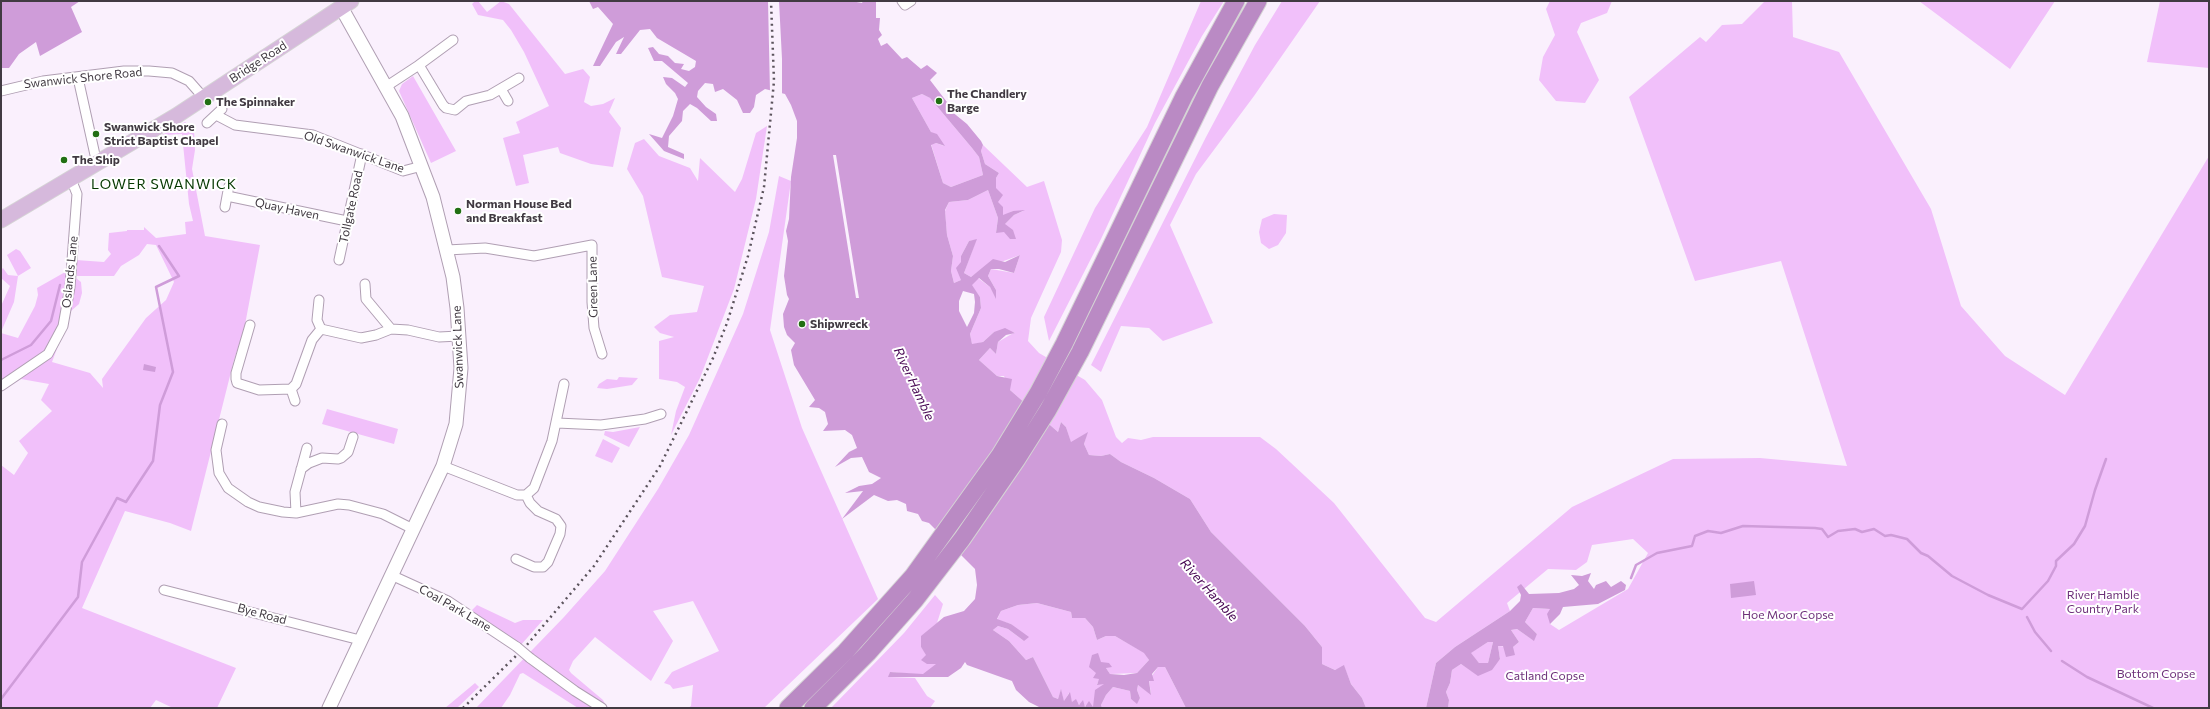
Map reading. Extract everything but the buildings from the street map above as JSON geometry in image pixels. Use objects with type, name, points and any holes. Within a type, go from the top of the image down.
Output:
[{"type":"highway","points":[[813,708],[868,653],[909,594],[953,523],[1000,455],[1038,393],[1064,344],[1184,96],[1236,1]]},
{"type":"highway","points":[[788,708],[845,652],[909,594],[962,539],[1009,473],[1048,410],[1080,352],[1210,86],[1258,1]]},
{"type":"main road","name":"Bridge Road","points":[[1,220],[97,164],[204,98],[346,4]]},
{"type":"street","points":[[902,1],[905,5],[911,1]]},
{"type":"street","name":"Swanwick Lane","points":[[329,708],[342,684],[360,640],[390,575],[443,466],[456,424],[459,398],[459,336],[453,278],[441,224],[422,166],[402,116],[346,4]]},
{"type":"street","points":[[387,86],[453,40]]},
{"type":"street","points":[[419,65],[443,105],[450,110],[455,110],[466,101],[485,97],[519,78]]},
{"type":"street","name":"Swanwick Shore Road","points":[[1,91],[26,83],[78,78],[124,71],[172,73],[188,81],[204,98]]},
{"type":"street","points":[[78,78],[97,164]]},
{"type":"street","points":[[501,88],[508,101]]},
{"type":"street","name":"Old Swanwick Lane","points":[[207,123],[219,112],[235,125],[313,135],[403,171],[422,166]]},
{"type":"street","name":"Tollgate Road","points":[[339,260],[362,154]]},
{"type":"street","name":"Oslands Lane","points":[[1,386],[48,354],[63,326],[70,287],[77,194],[71,179]]},
{"type":"street","points":[[224,207],[229,186]]},
{"type":"street","name":"Quay Haven","points":[[227,196],[347,222]]},
{"type":"street","name":"Green Lane","points":[[447,250],[485,248],[534,256],[592,245],[592,302],[594,328],[602,354]]},
{"type":"street","points":[[365,284],[366,299],[391,329]]},
{"type":"street","points":[[319,300],[317,320],[321,329]]},
{"type":"street","points":[[250,325],[236,373],[237,383],[259,390],[290,389],[296,384],[312,340],[321,329]]},
{"type":"street","points":[[321,329],[362,338],[376,335],[391,329],[408,330],[439,337],[459,336]]},
{"type":"street","points":[[443,466],[517,495],[526,495],[534,488],[557,423],[564,384]]},
{"type":"street","points":[[290,389],[295,401]]},
{"type":"street","points":[[557,423],[601,425],[645,419],[661,414]]},
{"type":"street","points":[[222,424],[216,450],[216,462],[219,473],[228,488],[259,507],[296,513],[332,505],[349,505],[383,514],[413,528]]},
{"type":"street","points":[[301,469],[309,463],[322,458],[341,458],[348,452],[353,437]]},
{"type":"street","points":[[296,513],[296,492],[307,448]]},
{"type":"street","points":[[516,559],[534,567],[543,567],[548,562],[560,534],[561,526],[556,519],[538,511],[530,503],[526,495]]},
{"type":"street","name":"Coal Park Lane","points":[[390,575],[448,601],[517,647],[575,691],[602,708]]},
{"type":"street","name":"Bye Road","points":[[164,590],[360,640]]},
{"type":"green space","points":[[475,1],[478,1],[487,12],[501,1],[509,4],[565,74],[583,69],[590,77],[584,102],[591,106],[603,104],[615,98],[609,112],[621,128],[613,167],[591,164],[560,153],[558,147],[523,155],[529,183],[516,186],[503,138],[520,133],[516,122],[549,106],[524,52],[511,30],[503,20],[478,15],[472,4]]},
{"type":"green space","points":[[1201,1],[1224,1],[1202,36],[1155,123],[1101,239],[1049,341],[1044,317],[1095,208],[1147,127]]},
{"type":"green space","points":[[1282,1],[1320,1],[1254,96],[1196,174],[1170,225],[1213,323],[1163,341],[1149,328],[1121,326],[1101,372],[1091,365],[1206,137],[1255,45]]},
{"type":"green space","points":[[1550,1],[1612,1],[1607,13],[1581,23],[1577,32],[1599,80],[1585,103],[1556,101],[1539,80],[1543,57],[1555,35],[1546,9]]},
{"type":"green space","points":[[1765,1],[1792,1],[1793,37],[1839,52],[1931,209],[1961,306],[2005,356],[2065,395],[2209,156],[2209,708],[1448,708],[1449,700],[1446,692],[1450,683],[1452,670],[1461,664],[1478,675],[1500,659],[1498,646],[1513,647],[1519,642],[1511,630],[1517,629],[1533,640],[1537,634],[1525,622],[1533,608],[1550,609],[1550,624],[1559,630],[1628,589],[1648,553],[1633,539],[1592,545],[1587,562],[1576,570],[1548,569],[1507,603],[1510,611],[1455,647],[1436,663],[1426,708],[1366,708],[1362,698],[1351,684],[1344,666],[1335,670],[1322,664],[1322,647],[1305,626],[1211,532],[1190,499],[1154,478],[1121,462],[1110,454],[1101,456],[1089,455],[1084,444],[1087,433],[1071,443],[1066,427],[1061,422],[1058,432],[1010,390],[1004,376],[997,376],[979,360],[990,348],[996,354],[998,342],[1015,332],[994,332],[983,342],[972,345],[970,334],[981,308],[980,297],[971,285],[978,278],[990,287],[996,298],[996,290],[988,276],[991,269],[1014,273],[1020,255],[982,269],[971,277],[964,273],[976,240],[969,241],[961,256],[961,280],[954,283],[951,271],[953,256],[947,235],[945,211],[949,202],[968,200],[988,190],[998,218],[996,233],[1014,215],[1023,211],[1013,211],[1003,216],[997,201],[996,178],[999,173],[985,164],[981,151],[983,145],[1027,187],[1044,181],[1062,240],[1061,252],[1031,318],[1028,341],[1039,353],[1085,380],[1102,400],[1116,437],[1122,443],[1128,438],[1141,440],[1153,437],[1260,437],[1276,449],[1334,503],[1425,618],[1436,622],[1572,507],[1673,459],[1760,458],[1847,466],[1781,261],[1695,281],[1629,97],[1700,37],[1706,42],[1722,25],[1742,24]]},
{"type":"green space","points":[[1919,1],[2055,1],[2010,69]]},
{"type":"green space","points":[[2160,1],[2209,1],[2209,68],[2147,62]]},
{"type":"green space","points":[[413,76],[456,151],[431,163],[399,91],[402,84]]},
{"type":"green space","points":[[922,94],[930,98],[979,157],[983,175],[951,187],[943,183],[931,144],[936,143],[944,146],[931,132],[912,98]]},
{"type":"green space","points":[[185,122],[194,129],[195,150],[192,169],[205,236],[260,245],[244,330],[234,360],[191,531],[170,523],[125,511],[82,608],[236,668],[217,708],[173,708],[156,700],[150,708],[1,708],[1,465],[14,475],[28,453],[19,441],[52,411],[41,400],[49,384],[21,379],[1,391],[1,333],[18,338],[35,306],[38,295],[37,288],[67,271],[67,262],[73,264],[76,278],[81,282],[82,293],[79,304],[71,311],[52,362],[90,373],[103,388],[102,379],[146,318],[166,300],[174,282],[156,245],[147,244],[139,255],[121,266],[114,276],[77,276],[76,260],[104,262],[111,254],[108,250],[109,233],[127,230],[144,230],[144,227],[156,238],[186,234],[185,222],[193,221],[189,204],[182,134],[165,135],[161,140],[160,136]]},
{"type":"green space","points":[[767,126],[756,199],[734,289],[700,378],[671,435],[676,411],[685,387],[677,382],[659,379],[659,341],[674,337],[660,333],[654,327],[670,315],[697,312],[704,286],[662,277],[643,196],[627,169],[635,143],[644,139],[659,156],[690,168],[698,181],[700,158],[735,192],[742,179],[756,133]]},
{"type":"green space","points":[[779,176],[791,181],[770,330],[802,428],[878,599],[764,708],[688,708],[691,706],[693,685],[673,689],[670,685],[664,683],[672,672],[719,651],[693,601],[653,611],[673,641],[651,681],[595,637],[573,661],[569,670],[571,673],[603,700],[607,708],[603,708],[595,703],[590,708],[578,708],[523,673],[520,674],[510,695],[501,708],[476,708],[564,617],[605,571],[658,489],[689,435],[743,314],[769,232]]},
{"type":"green space","points":[[1274,214],[1287,215],[1286,233],[1278,245],[1269,249],[1261,243],[1259,232],[1262,219]]},
{"type":"green space","points":[[16,249],[20,251],[31,268],[18,276],[7,255]]},
{"type":"green space","points":[[3,268],[8,275],[18,276],[14,302],[1,332],[1,306],[10,286],[1,278],[1,270]]},
{"type":"green space","points":[[619,377],[638,378],[632,385],[607,389],[597,388],[599,384],[607,379],[617,380]]},
{"type":"green space","points":[[327,409],[398,429],[394,444],[322,424]]},
{"type":"green space","points":[[640,427],[629,447],[604,435],[605,431],[613,432]]},
{"type":"green space","points":[[603,439],[620,448],[612,463],[595,456]]},
{"type":"green space","points":[[935,595],[943,604],[937,623],[922,636],[921,647],[937,664],[923,675],[890,672],[889,677],[915,678],[927,696],[935,701],[930,708],[831,708],[904,633]]},
{"type":"green space","points":[[1037,603],[1071,612],[1072,618],[1085,618],[1093,627],[1097,640],[1106,636],[1115,636],[1145,653],[1149,660],[1137,673],[1110,674],[1106,668],[1109,663],[1096,673],[1100,679],[1097,684],[1105,684],[1093,708],[1072,702],[1069,693],[1064,702],[1061,690],[1058,699],[1053,697],[1033,657],[1026,660],[1009,641],[993,630],[998,626],[1008,629],[1024,641],[1011,624],[997,620],[1001,611],[1018,605]]},
{"type":"green space","points":[[477,605],[515,623],[523,620],[543,620],[520,646],[471,611]]},
{"type":"green space","points":[[1488,642],[1493,642],[1488,663],[1479,663],[1470,653]]},
{"type":"green space","points":[[1158,667],[1165,667],[1186,708],[1102,708],[1101,705],[1106,695],[1113,687],[1130,691],[1131,699],[1137,703],[1140,698],[1137,690],[1138,685],[1151,694],[1149,680]]},
{"type":"green space","points":[[475,683],[479,687],[457,708],[445,708]]},
{"type":"water","points":[[1,1],[80,1],[71,7],[82,32],[40,56],[36,42],[19,54],[9,68],[1,68]]},
{"type":"water","name":"River Hamble","points":[[589,1],[851,1],[862,3],[863,1],[876,1],[876,18],[880,18],[879,30],[882,35],[878,39],[881,46],[887,43],[902,59],[907,57],[921,69],[927,65],[937,73],[930,80],[950,106],[951,111],[967,124],[981,141],[983,145],[981,151],[985,164],[999,173],[996,178],[996,188],[1003,195],[998,202],[1003,207],[1003,215],[1013,211],[1025,210],[1014,215],[1005,224],[1013,230],[1016,239],[1010,239],[1004,232],[996,233],[998,218],[988,190],[968,200],[949,202],[945,210],[947,235],[953,256],[951,271],[954,283],[961,280],[956,268],[961,262],[961,256],[969,241],[977,239],[964,273],[971,277],[993,259],[1005,262],[1020,255],[1014,273],[999,269],[991,269],[988,276],[996,290],[996,299],[990,287],[979,278],[972,285],[980,297],[981,308],[970,334],[972,344],[983,342],[994,332],[1005,328],[1015,333],[1006,335],[998,342],[996,354],[990,348],[979,360],[997,376],[1012,379],[1010,390],[1058,432],[1061,422],[1066,427],[1071,442],[1088,432],[1084,444],[1089,455],[1101,456],[1110,454],[1121,462],[1154,478],[1190,499],[1211,532],[1305,626],[1322,647],[1322,664],[1335,670],[1344,665],[1351,684],[1362,698],[1366,708],[1186,708],[1165,667],[1158,667],[1152,674],[1154,681],[1149,681],[1151,695],[1138,685],[1137,690],[1140,698],[1137,704],[1131,699],[1130,691],[1113,687],[1106,695],[1101,705],[1102,708],[1041,708],[1029,702],[1016,690],[1012,681],[967,665],[965,662],[961,668],[948,677],[888,677],[890,672],[923,674],[936,664],[927,664],[921,660],[926,655],[921,647],[921,636],[944,617],[964,611],[975,599],[977,585],[975,569],[929,523],[922,521],[918,514],[907,511],[906,504],[897,500],[888,501],[874,495],[842,519],[863,491],[845,493],[859,486],[872,484],[881,478],[869,472],[862,457],[851,458],[835,467],[849,452],[857,448],[852,435],[845,430],[823,431],[828,424],[825,412],[819,408],[809,407],[815,400],[794,365],[791,350],[795,343],[787,335],[784,327],[783,314],[789,299],[784,276],[788,241],[786,231],[789,219],[791,177],[797,138],[797,121],[791,105],[785,94],[765,89],[756,95],[754,107],[750,113],[743,113],[737,100],[723,89],[715,92],[713,84],[705,83],[698,91],[697,97],[706,107],[716,114],[717,121],[711,121],[697,108],[690,104],[683,111],[682,121],[669,136],[668,147],[684,154],[684,159],[664,151],[649,134],[662,138],[673,116],[678,99],[675,93],[666,84],[663,77],[672,78],[685,87],[688,83],[662,61],[654,61],[648,48],[653,47],[659,54],[668,56],[675,63],[684,64],[681,69],[689,71],[695,67],[696,61],[657,38],[650,29],[640,30],[621,54],[616,54],[624,37],[616,42],[600,66],[593,66],[613,24],[598,7],[593,9]],"holes":[[[922,94],[930,98],[979,157],[983,175],[951,187],[943,183],[931,145],[936,143],[945,146],[937,134],[931,132],[912,98]],[[963,291],[974,294],[974,313],[967,327],[959,311],[959,301]],[[1037,603],[1071,612],[1072,618],[1085,618],[1093,627],[1097,640],[1106,636],[1115,636],[1144,653],[1149,660],[1137,673],[1124,675],[1110,674],[1106,668],[1112,667],[1109,663],[1101,662],[1098,653],[1092,655],[1089,667],[1096,673],[1093,678],[1099,679],[1097,685],[1104,684],[1095,690],[1093,707],[1089,701],[1085,707],[1083,700],[1079,705],[1076,699],[1072,702],[1070,692],[1064,701],[1061,689],[1058,699],[1053,697],[1033,657],[1026,660],[1009,641],[993,630],[998,626],[1008,629],[1024,641],[1029,637],[1011,624],[997,619],[1001,611],[1018,605]]]},
{"type":"water","points":[[144,364],[156,367],[155,372],[143,370]]},
{"type":"water","points":[[1591,573],[1588,581],[1594,589],[1596,585],[1606,581],[1611,587],[1621,581],[1626,585],[1625,590],[1598,604],[1563,607],[1560,614],[1550,624],[1547,614],[1550,609],[1533,608],[1525,622],[1537,634],[1534,641],[1517,629],[1511,630],[1519,642],[1513,647],[1515,655],[1506,657],[1503,646],[1498,646],[1500,659],[1492,670],[1478,676],[1461,664],[1452,670],[1450,683],[1446,692],[1449,700],[1448,708],[1426,708],[1436,663],[1455,647],[1510,611],[1520,601],[1521,595],[1517,587],[1521,584],[1529,594],[1559,593],[1574,589],[1579,585],[1571,575],[1582,576]],"holes":[[[1488,642],[1493,642],[1488,663],[1479,663],[1471,653]]]},
{"type":"water","points":[[1754,581],[1756,595],[1731,598],[1730,584]]},
{"type":"pier","points":[[768,1],[779,1],[782,95],[770,92]]},
{"type":"pier","points":[[833,155],[836,155],[859,298],[856,298]]},
{"type":"waterway","points":[[1,699],[78,597],[82,562],[117,498],[126,502],[153,461],[160,405],[173,372],[156,287],[179,276],[159,246]]},
{"type":"waterway","points":[[1,360],[31,345],[51,321],[60,285]]},
{"type":"waterway","points":[[1631,578],[1636,565],[1657,553],[1692,546],[1695,536],[1708,531],[1721,533],[1743,526],[1815,528],[1822,529],[1828,537],[1838,531],[1855,529],[1862,532],[1874,529],[1885,536],[1891,535],[1907,539],[1921,553],[1928,556],[1952,576],[1988,595],[2022,609],[2048,581],[2056,566],[2056,561],[2074,544],[2085,526],[2095,490],[2106,459]]},
{"type":"waterway","points":[[2027,617],[2035,632],[2051,651]]},
{"type":"waterway","points":[[2062,661],[2087,677],[2153,708]]},
{"type":"railway","points":[[463,708],[526,646],[594,566],[660,466],[713,358],[727,323],[748,256],[764,187],[774,81],[771,1]]},
{"type":"place","name":"The Chandlery Barge","points":[[939,101]]},
{"type":"place","name":"The Spinnaker","points":[[208,102]]},
{"type":"place","name":"Swanwick Shore Strict Baptist Chapel","points":[[96,134]]},
{"type":"place","name":"The Ship","points":[[64,160]]},
{"type":"place","name":"Norman House Bed and Breakfast","points":[[458,211]]},
{"type":"place","name":"Shipwreck","points":[[802,324]]},
{"type":"district","name":"LOWER SWANWICK","points":[[164,184]]},
{"type":"park label","name":"River Hamble Country Park","points":[[2103,602]]},
{"type":"park label","name":"Hoe Moor Copse","points":[[1788,615]]},
{"type":"park label","name":"Bottom Copse","points":[[2156,674]]},
{"type":"park label","name":"Catland Copse","points":[[1545,676]]}]
